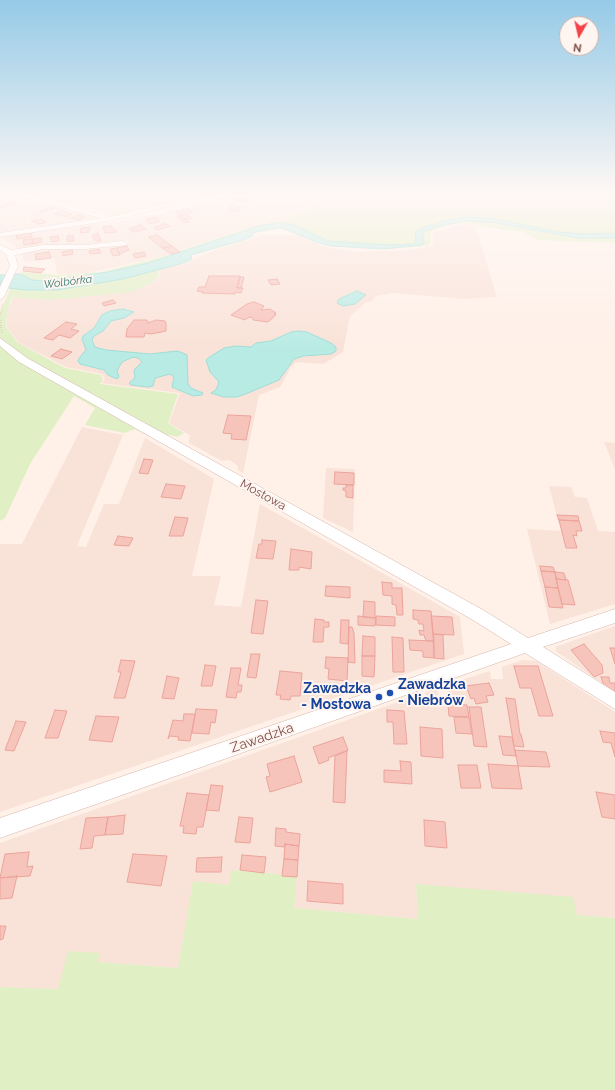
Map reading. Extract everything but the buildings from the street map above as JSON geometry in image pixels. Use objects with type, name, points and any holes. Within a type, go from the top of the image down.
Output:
[{"type":"street","points":[[0,246],[11,255],[14,266],[2,293]]},
{"type":"street","points":[[0,259],[43,247],[96,246]]},
{"type":"street","name":"Mostowa","points":[[0,341],[23,360],[464,607],[528,645],[615,701]]},
{"type":"street","name":"Zawadzka","points":[[0,828],[615,616]]},
{"type":"shaded area","points":[[14,246],[39,246],[19,249]]},
{"type":"shaded area","points":[[90,246],[195,246],[169,255],[87,273],[57,274],[54,258],[24,262],[22,252],[40,248]]},
{"type":"shaded area","points":[[228,246],[322,246],[361,252],[406,250],[433,246],[481,246],[497,297],[465,299],[392,293],[376,296],[372,301],[365,303],[350,316],[343,352],[323,364],[296,362],[291,367],[280,387],[259,395],[243,473],[238,470],[237,465],[229,460],[222,461],[189,443],[189,438],[191,436],[169,423],[180,393],[101,383],[105,379],[102,374],[66,367],[19,343],[7,327],[7,314],[13,297],[50,300],[130,292],[153,283],[160,276],[158,269],[181,265]]},
{"type":"shaded area","points":[[82,427],[123,435],[77,546],[86,547],[104,504],[119,504],[145,438],[214,479],[192,576],[221,576],[214,605],[241,607],[260,504],[460,617],[464,654],[0,812],[0,544],[22,544]]},
{"type":"shaded area","points":[[604,442],[615,443],[615,469]]},
{"type":"shaded area","points":[[326,468],[355,469],[353,532],[323,518]]},
{"type":"shaded area","points":[[549,486],[571,487],[575,497],[587,498],[598,531],[615,532],[615,604],[550,624],[527,529],[561,531]]},
{"type":"shaded area","points":[[615,626],[615,692],[557,652],[555,647]]},
{"type":"shaded area","points":[[523,660],[536,661],[615,712],[615,918],[576,915],[416,884],[418,919],[294,908],[296,876],[231,870],[229,885],[193,882],[178,968],[97,962],[100,953],[58,989],[0,987],[0,843],[415,696],[416,704],[425,701],[426,692],[437,689],[438,696],[448,697],[449,684],[490,671],[491,679],[503,679],[502,667]]},
{"type":"green space","points":[[195,246],[223,246],[191,255],[192,259],[180,264],[157,269],[159,276],[152,283],[131,292],[50,300],[12,297],[7,314],[6,327],[18,343],[65,368],[101,375],[103,379],[100,384],[178,394],[168,423],[184,433],[177,437],[170,435],[148,436],[135,429],[124,433],[85,425],[95,408],[74,396],[30,464],[5,518],[0,521],[0,312],[16,276],[22,272],[57,275],[101,272],[169,255]]},
{"type":"green space","points":[[331,246],[427,246],[384,249]]},
{"type":"green space","points":[[231,870],[297,876],[294,908],[418,919],[416,884],[573,897],[577,915],[615,918],[615,1090],[0,1090],[0,987],[58,989],[68,951],[100,953],[98,962],[178,968],[193,881],[229,885]]},
{"type":"water","name":"Wolbórka","points":[[199,246],[223,246],[191,255],[192,259],[180,264],[123,279],[57,290],[26,290],[0,287],[0,275],[20,274],[32,280],[45,281],[108,272],[148,263]]},
{"type":"water","points":[[331,246],[414,246],[384,249]]},
{"type":"water","points":[[357,291],[366,295],[355,304],[343,306],[337,303],[339,299]]},
{"type":"water","points":[[123,309],[134,312],[124,318],[111,321],[103,331],[94,336],[92,340],[95,347],[106,350],[150,354],[177,351],[183,353],[187,355],[188,384],[191,388],[203,393],[202,395],[193,396],[172,387],[174,377],[170,374],[155,378],[153,386],[148,387],[131,385],[129,383],[135,378],[134,370],[142,362],[138,358],[133,357],[122,362],[117,371],[119,377],[117,379],[108,375],[104,370],[80,364],[78,361],[86,350],[82,339],[83,336],[94,328],[102,315],[110,311]]},
{"type":"water","points":[[291,332],[307,332],[331,343],[336,347],[336,351],[331,354],[303,356],[294,359],[279,380],[237,397],[224,397],[211,393],[216,390],[219,382],[210,372],[206,360],[208,358],[224,348],[236,346],[251,347],[256,343],[271,341]]},
{"type":"place","name":"Zawadzka - Niebrów","points":[[390,693]]},
{"type":"place","name":"Zawadzka - Mostowa","points":[[379,697]]}]
